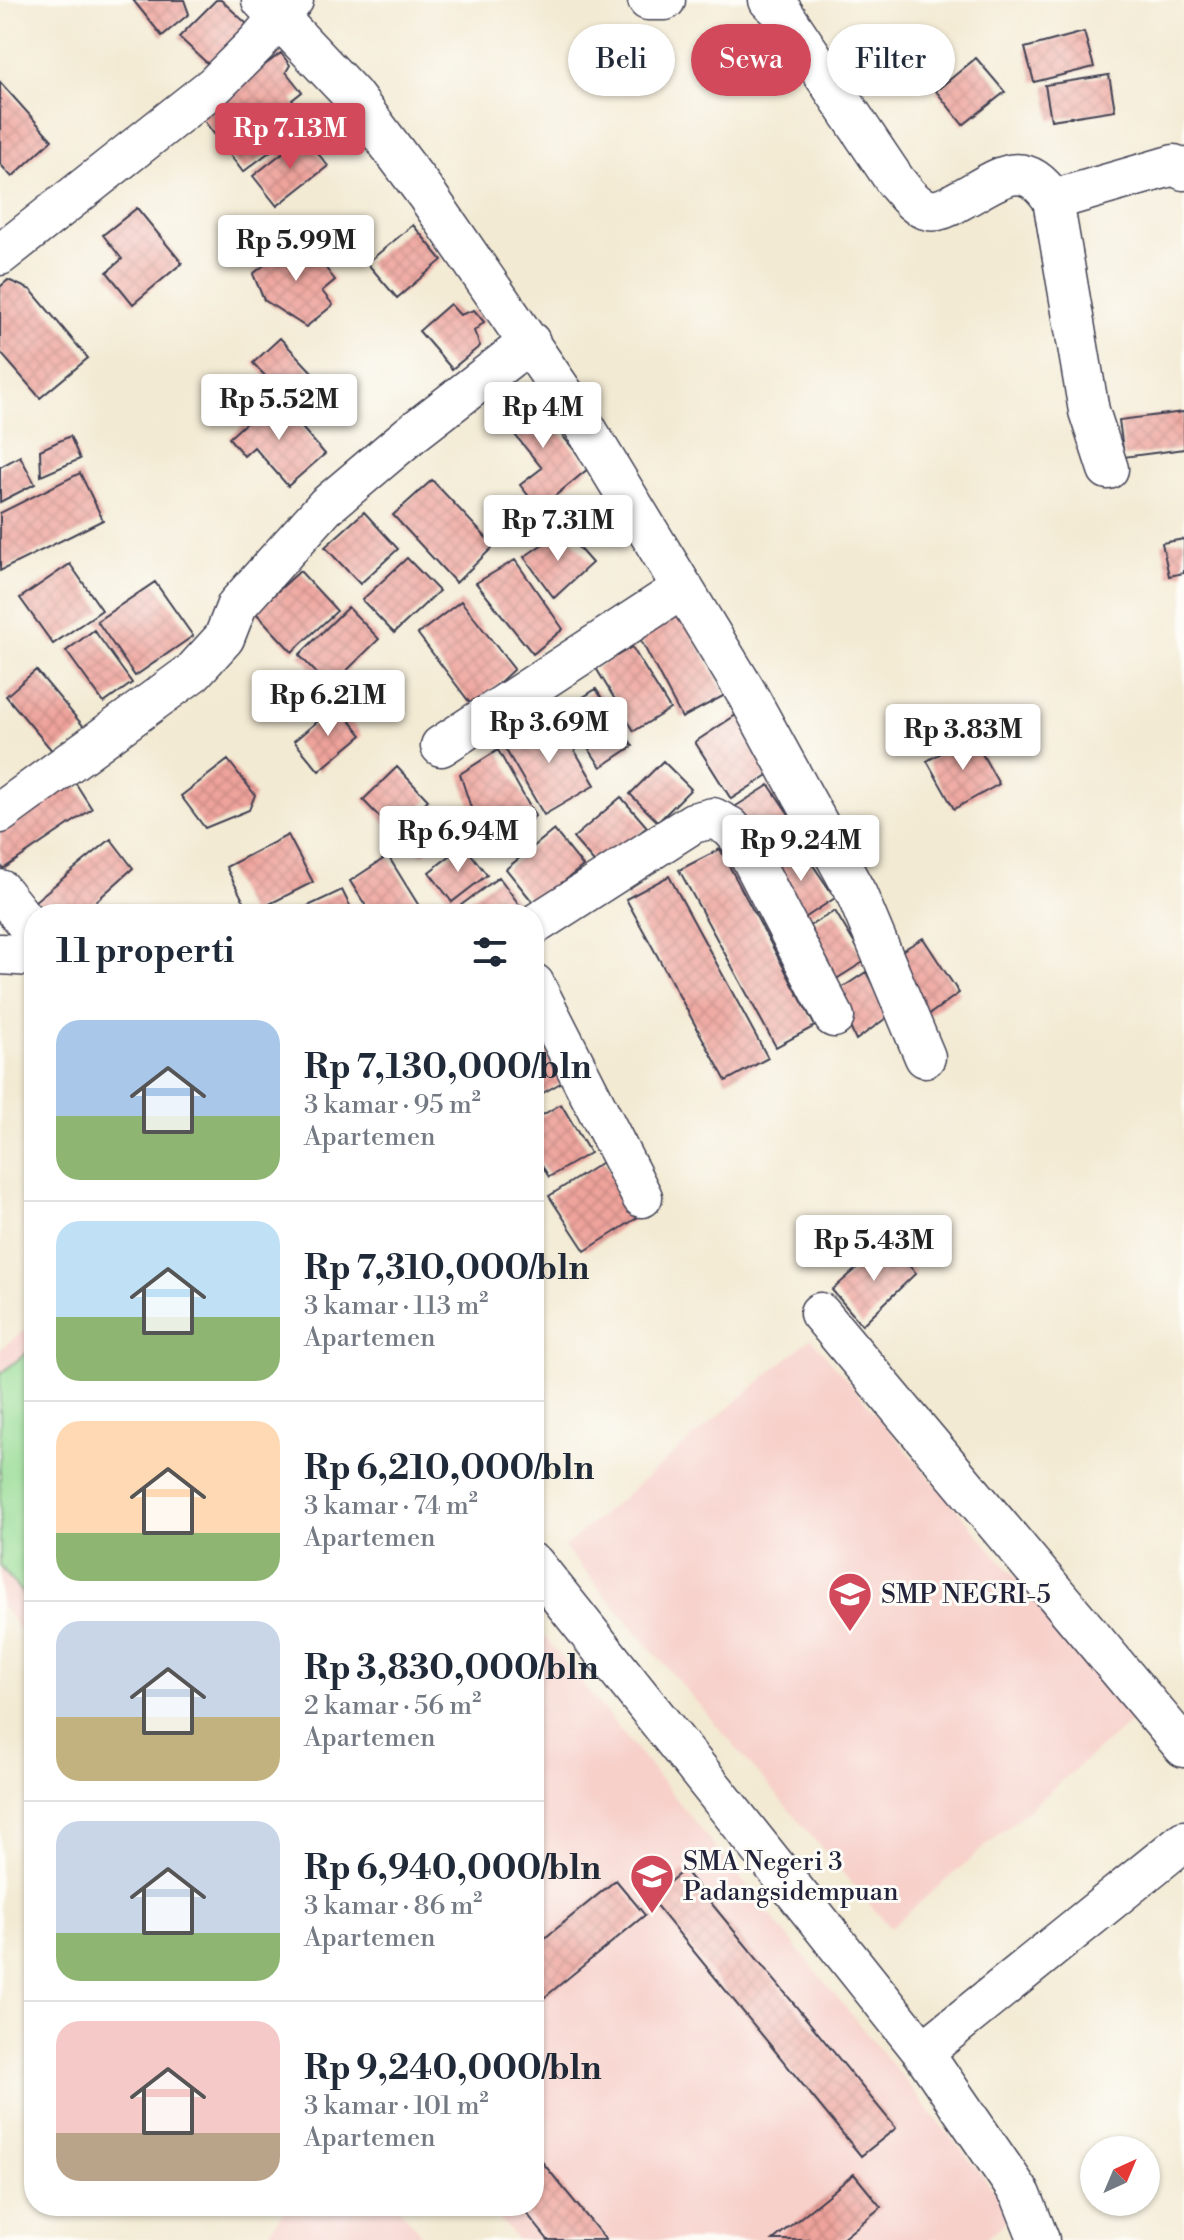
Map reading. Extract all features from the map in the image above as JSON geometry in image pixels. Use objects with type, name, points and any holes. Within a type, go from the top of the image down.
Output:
[{"type":"street","points":[[648,0],[665,0]]},
{"type":"street","points":[[769,0],[782,12],[896,182],[915,204],[930,211],[948,207],[1010,174],[1027,174],[1041,182],[1053,200],[1089,411],[1108,469]]},
{"type":"street","points":[[0,255],[215,85],[257,43],[278,6],[352,95],[427,195],[574,409],[747,694],[857,895],[925,1057]]},
{"type":"street","points":[[1053,200],[1174,165],[1184,170]]},
{"type":"street","points":[[0,813],[193,672],[224,638],[237,605],[326,506],[410,435],[530,342]]},
{"type":"street","points":[[441,746],[683,588]]},
{"type":"street","points":[[544,919],[693,823],[713,818],[730,827],[743,842],[834,1017]]},
{"type":"street","points":[[0,890],[24,920]]},
{"type":"street","points":[[0,954],[24,955]]},
{"type":"street","points":[[544,1004],[642,1197]]},
{"type":"street","points":[[820,1313],[1184,1747]]},
{"type":"street","points":[[544,1577],[923,2052],[1021,2195],[1039,2240]]},
{"type":"street","points":[[923,2052],[1184,1841]]},
{"type":"shaded area","points":[[24,1330],[24,1635],[0,1605],[0,1350]]},
{"type":"shaded area","name":"SMP NEGRI-5","points":[[811,1338],[1135,1718],[890,1928],[564,1547]]},
{"type":"shaded area","name":"SMA Negeri 3 Padangsidempuan","points":[[544,1636],[1014,2215],[983,2240],[517,2240],[497,2216],[544,2216]]},
{"type":"shaded area","points":[[281,2216],[406,2216],[426,2240],[264,2240]]},
{"type":"green space","points":[[24,1355],[24,1596],[0,1566],[0,1374]]},
{"type":"building","points":[[133,0],[184,0],[189,14],[162,36]]},
{"type":"building","points":[[216,0],[221,0],[247,24],[208,64],[179,37]]},
{"type":"building","points":[[1084,32],[1094,67],[1034,82],[1025,48]]},
{"type":"building","points":[[281,53],[290,65],[286,72],[302,92],[292,100],[309,122],[243,172],[199,114]]},
{"type":"building","points":[[976,58],[1005,92],[963,125],[940,96],[955,96],[955,75]]},
{"type":"building","points":[[1109,75],[1115,110],[1051,120],[1045,85]]},
{"type":"building","points":[[0,82],[52,140],[12,177],[0,164]]},
{"type":"building","points":[[304,136],[328,166],[277,206],[253,176]]},
{"type":"building","points":[[137,208],[182,263],[133,304],[107,272],[122,259],[103,235]]},
{"type":"building","points":[[413,225],[442,260],[397,298],[367,263]]},
{"type":"building","points":[[301,236],[335,280],[322,291],[333,305],[306,327],[264,300],[253,274]]},
{"type":"building","points":[[8,280],[31,290],[88,358],[40,398],[0,352],[0,287]]},
{"type":"building","points":[[450,304],[460,315],[474,310],[484,322],[474,331],[480,346],[452,369],[419,331]]},
{"type":"building","points":[[280,338],[312,372],[285,397],[253,363]]},
{"type":"building","points":[[526,391],[589,468],[539,509],[520,485],[542,468],[498,414]]},
{"type":"building","points":[[275,397],[325,454],[288,486],[254,447],[244,456],[229,438]]},
{"type":"building","points":[[1184,412],[1184,449],[1124,457],[1119,420]]},
{"type":"building","points":[[70,436],[80,459],[41,476],[40,450]]},
{"type":"building","points":[[20,456],[35,484],[0,502],[0,467]]},
{"type":"building","points":[[80,473],[103,520],[0,571],[0,513]]},
{"type":"building","points":[[432,480],[494,546],[456,583],[393,515]]},
{"type":"building","points":[[364,512],[398,549],[360,584],[325,547]]},
{"type":"building","points":[[563,530],[592,563],[554,598],[524,557]]},
{"type":"building","points":[[1184,539],[1184,573],[1169,576],[1162,543]]},
{"type":"building","points":[[407,558],[439,591],[394,633],[362,600]]},
{"type":"building","points":[[515,560],[563,629],[533,654],[476,583]]},
{"type":"building","points":[[70,564],[102,610],[53,644],[20,598]]},
{"type":"building","points":[[300,571],[337,611],[292,652],[255,612]]},
{"type":"building","points":[[155,582],[193,636],[135,676],[97,621]]},
{"type":"building","points":[[461,601],[514,669],[473,707],[418,634]]},
{"type":"building","points":[[348,607],[379,639],[330,687],[299,655]]},
{"type":"building","points":[[681,612],[725,695],[682,718],[638,635]]},
{"type":"building","points":[[94,630],[132,683],[104,703],[66,651]]},
{"type":"building","points":[[632,647],[670,709],[634,731],[596,668]]},
{"type":"building","points":[[36,670],[85,728],[54,753],[6,696]]},
{"type":"building","points":[[596,689],[633,746],[601,767],[563,710]]},
{"type":"building","points":[[337,705],[362,735],[319,771],[294,741]]},
{"type":"building","points":[[739,713],[776,770],[731,799],[695,742]]},
{"type":"building","points":[[554,715],[595,785],[544,815],[503,745]]},
{"type":"building","points":[[972,736],[999,784],[954,809],[927,761]]},
{"type":"building","points":[[498,750],[535,816],[508,840],[473,814],[460,774]]},
{"type":"building","points":[[228,760],[255,795],[249,810],[205,828],[181,796]]},
{"type":"building","points":[[663,761],[691,789],[658,822],[630,794]]},
{"type":"building","points":[[397,767],[428,800],[394,832],[363,800]]},
{"type":"building","points":[[71,776],[92,809],[3,869],[0,864],[0,824]]},
{"type":"building","points":[[769,785],[803,835],[767,858],[733,808]]},
{"type":"building","points":[[621,797],[647,827],[599,868],[573,838]]},
{"type":"building","points":[[438,810],[454,828],[422,855],[407,837]]},
{"type":"building","points":[[554,830],[583,866],[536,904],[506,869]]},
{"type":"building","points":[[288,835],[313,882],[270,904],[245,904],[226,867]]},
{"type":"building","points":[[111,839],[133,868],[93,904],[31,904]]},
{"type":"building","points":[[464,845],[487,875],[452,902],[429,872]]},
{"type":"building","points":[[800,846],[835,898],[800,921],[767,866]]},
{"type":"building","points":[[720,849],[815,1026],[776,1047],[679,870]]},
{"type":"building","points":[[388,856],[418,904],[365,904],[350,881]]},
{"type":"building","points":[[669,876],[768,1058],[726,1081],[626,899]]},
{"type":"building","points":[[499,877],[519,904],[463,904]]},
{"type":"building","points":[[342,890],[349,904],[312,904]]},
{"type":"building","points":[[835,911],[865,961],[833,981],[804,929]]},
{"type":"building","points":[[923,938],[959,993],[920,1021],[895,955]]},
{"type":"building","points":[[866,972],[889,1016],[856,1040],[834,993]]},
{"type":"building","points":[[544,1047],[564,1081],[544,1092]]},
{"type":"building","points":[[561,1104],[590,1153],[549,1177],[544,1169],[544,1114]]},
{"type":"building","points":[[604,1161],[640,1216],[585,1251],[549,1196]]},
{"type":"building","points":[[887,1242],[916,1273],[862,1325],[832,1290]]},
{"type":"building","points":[[684,1870],[896,2128],[861,2156],[650,1898]]},
{"type":"building","points":[[616,1880],[645,1915],[544,1998],[544,1939]]},
{"type":"building","points":[[544,2164],[606,2240],[548,2240],[529,2216],[544,2216]]},
{"type":"building","points":[[854,2174],[881,2207],[841,2240],[773,2240]]},
{"type":"place","name":"SMP NEGRI-5","points":[[850,1633]]},
{"type":"place","name":"SMA Negeri 3 Padangsidempuan","points":[[652,1915]]}]
